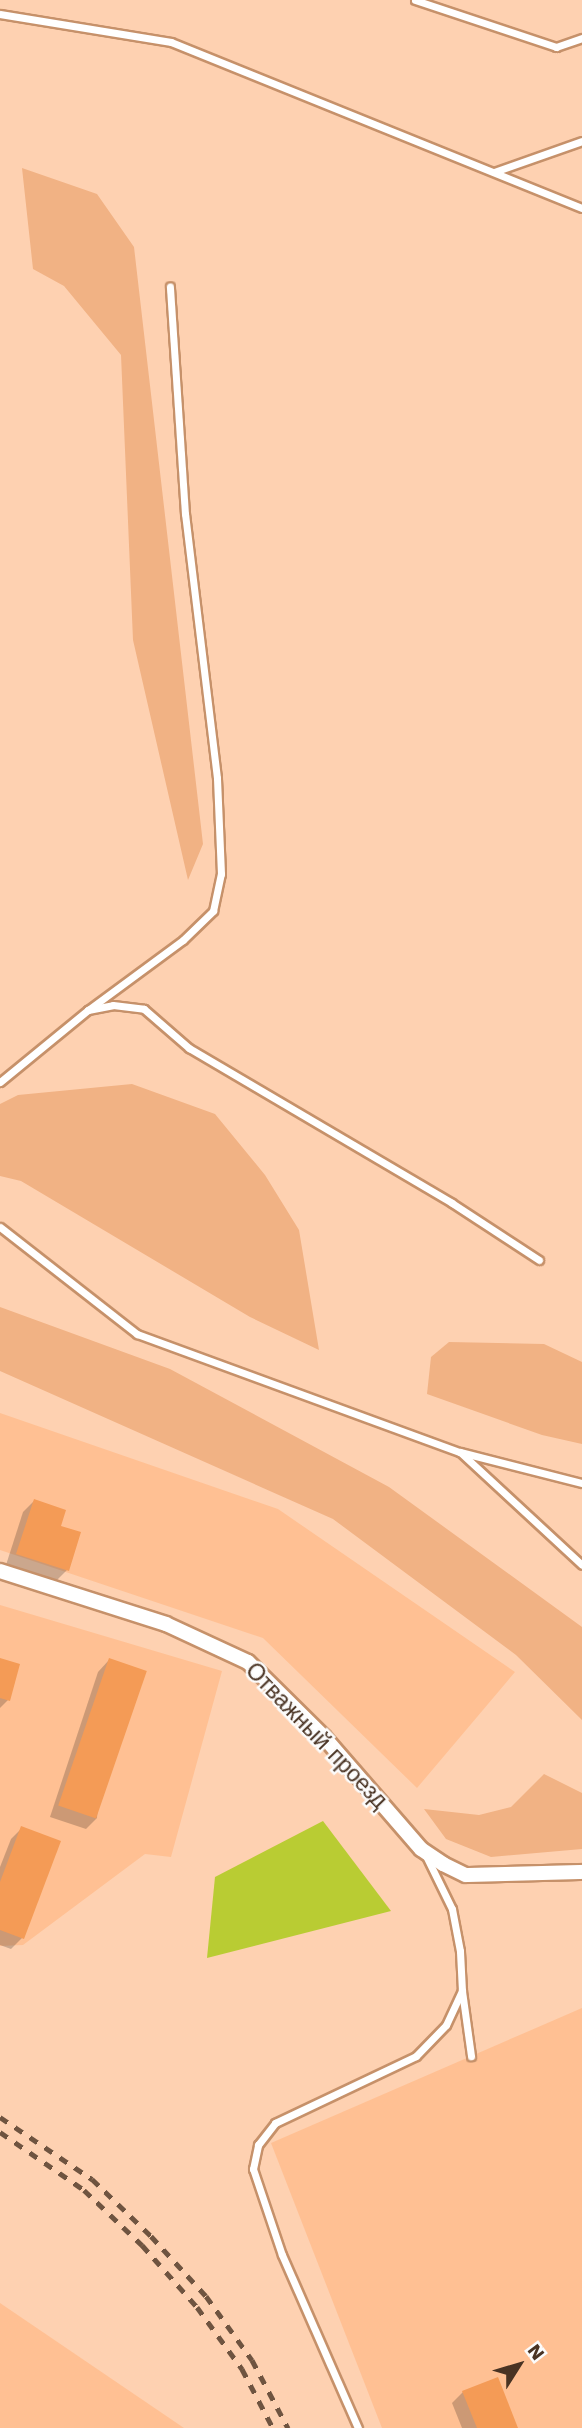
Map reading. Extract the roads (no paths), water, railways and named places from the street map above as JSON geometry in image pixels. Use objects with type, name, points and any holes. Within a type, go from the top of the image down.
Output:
[{"type":"street","name":"Отважный проезд","points":[[0,1571],[166,1624],[248,1662],[324,1737],[421,1849],[466,1875],[582,1872]]},
{"type":"lane","points":[[415,0],[556,47],[582,38]]},
{"type":"lane","points":[[0,13],[171,42],[580,205]]},
{"type":"lane","points":[[493,172],[582,141]]},
{"type":"lane","points":[[0,1082],[88,1010],[183,940],[213,911],[221,874],[216,778],[184,514],[170,286]]},
{"type":"lane","points":[[88,1010],[113,1005],[144,1009],[189,1048],[452,1203],[539,1260]]},
{"type":"lane","points":[[0,1227],[137,1334],[460,1452],[582,1483]]},
{"type":"lane","points":[[460,1452],[582,1565]]},
{"type":"lane","points":[[421,1849],[452,1909],[471,2056]]},
{"type":"lane","points":[[358,2428],[282,2256],[253,2169],[258,2145],[275,2123],[305,2106],[416,2056],[446,2025],[461,1991]]},
{"type":"railway","points":[[0,2117],[92,2179],[151,2236],[206,2296],[252,2360],[288,2428]]},
{"type":"railway","points":[[0,2132],[84,2190],[142,2245],[197,2307],[242,2369],[273,2428]]}]
